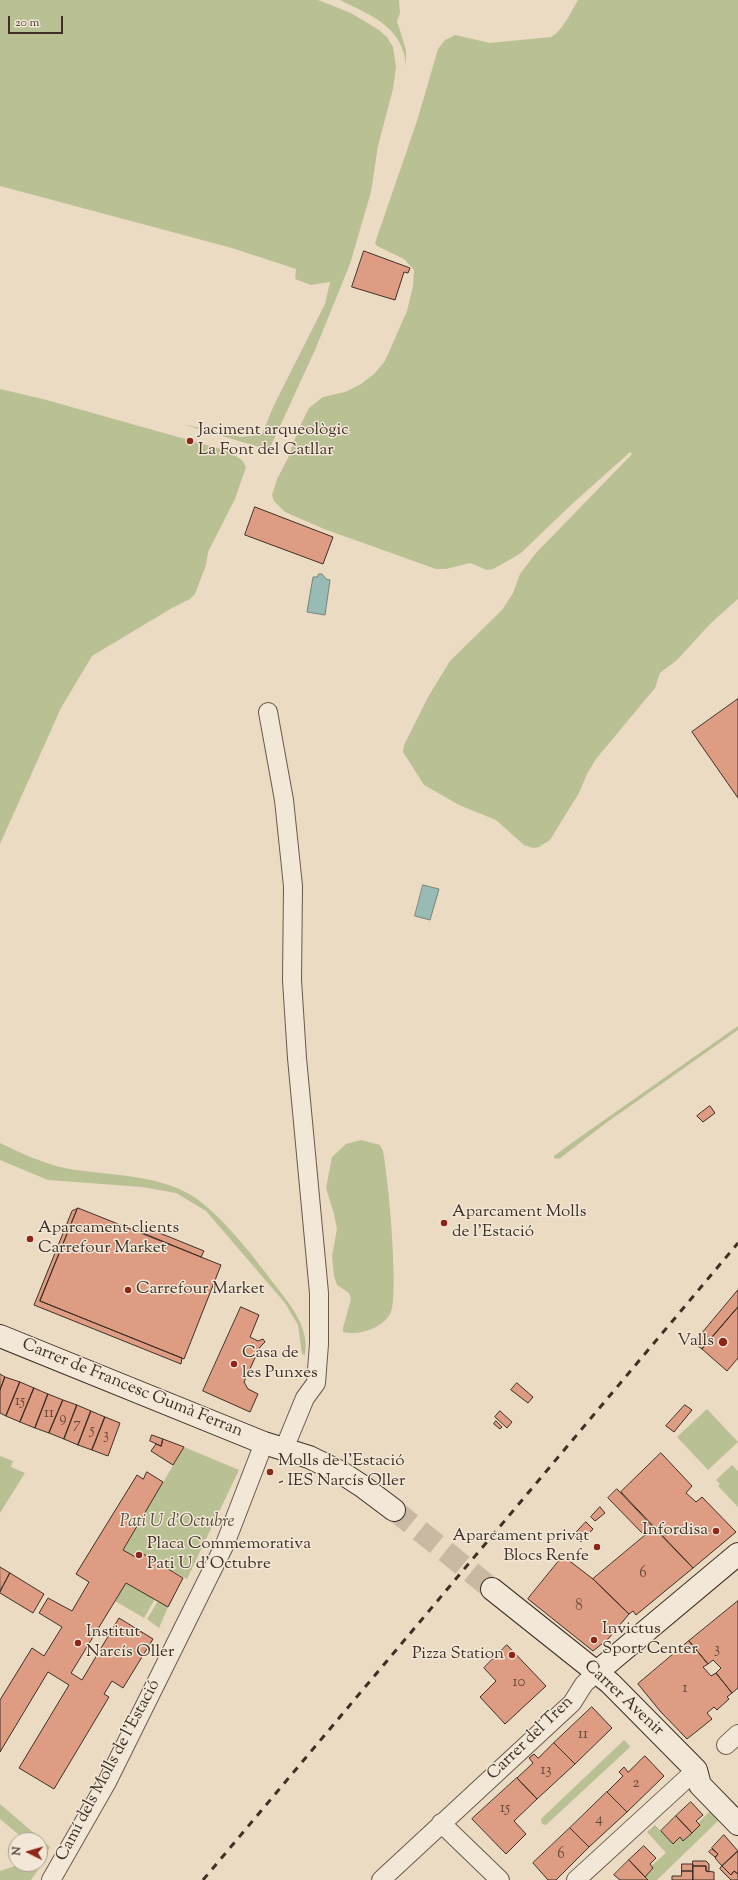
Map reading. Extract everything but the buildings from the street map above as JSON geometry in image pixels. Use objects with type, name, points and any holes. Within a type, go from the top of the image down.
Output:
[{"type":"street","name":"Camí dels Molls de l'Estació","points":[[51,1880],[107,1782],[274,1446],[316,1383],[319,1344],[319,1294],[297,1058],[292,980],[293,886],[284,800],[276,747],[268,712]]},
{"type":"street","name":"Carrer de Francesc Gumà Ferran","points":[[0,1336],[274,1446]]},
{"type":"street","points":[[274,1446],[309,1457],[350,1478],[394,1510]]},
{"type":"street","name":"Carrer del Tren","points":[[381,1880],[572,1703],[584,1684],[597,1672],[738,1554]]},
{"type":"street","name":"Carrer Avenir","points":[[492,1589],[614,1687],[696,1770],[700,1785],[738,1824]]},
{"type":"street","points":[[576,1880],[696,1770]]},
{"type":"street","points":[[441,1823],[500,1880]]},
{"type":"green space","points":[[0,0],[318,0],[351,13],[379,30],[387,37],[393,47],[396,67],[393,89],[378,146],[371,192],[350,264],[315,350],[269,450],[182,424],[242,437],[262,434],[274,405],[325,304],[330,282],[311,285],[295,279],[296,269],[232,248],[0,186]]},
{"type":"green space","points":[[340,0],[399,0],[400,13],[397,21],[406,50],[406,66],[404,52],[399,41],[384,24],[363,11]]},
{"type":"green space","points":[[578,0],[738,0],[738,599],[711,623],[677,660],[660,673],[655,688],[596,759],[587,774],[579,793],[550,840],[539,847],[533,848],[524,845],[496,820],[459,805],[424,785],[403,752],[404,745],[428,697],[450,661],[502,610],[513,593],[520,574],[536,553],[632,454],[630,452],[572,504],[521,553],[493,569],[487,570],[470,563],[446,569],[436,569],[324,529],[285,512],[274,501],[272,495],[277,479],[288,458],[299,428],[309,408],[323,397],[345,392],[361,384],[374,374],[385,361],[407,311],[413,286],[414,270],[404,259],[377,246],[375,243],[417,121],[438,49],[445,40],[455,35],[490,43],[551,37],[563,25]]},
{"type":"green space","points":[[0,389],[43,399],[228,451],[242,460],[246,467],[235,499],[208,552],[206,565],[195,594],[190,599],[172,608],[92,656],[61,708],[0,844]]},
{"type":"green space","points":[[738,1026],[738,1030],[606,1123],[559,1159],[554,1158],[554,1156],[573,1142]]},
{"type":"green space","points":[[361,1140],[380,1145],[383,1151],[392,1233],[394,1282],[393,1300],[391,1312],[388,1318],[383,1322],[370,1330],[349,1333],[343,1332],[343,1328],[351,1299],[349,1293],[337,1285],[334,1276],[332,1256],[337,1229],[326,1188],[332,1157],[346,1144]]},
{"type":"green space","points":[[0,1143],[56,1166],[81,1171],[146,1179],[176,1188],[191,1195],[213,1212],[236,1236],[293,1309],[305,1336],[305,1355],[302,1354],[298,1325],[285,1303],[206,1211],[176,1193],[142,1187],[48,1180],[0,1160]]},
{"type":"green space","points":[[707,1409],[738,1442],[708,1470],[677,1437]]},
{"type":"green space","name":"Pati U d'Octubre","points":[[184,1447],[239,1470],[187,1579],[141,1553],[137,1558],[123,1550]]},
{"type":"green space","points":[[0,1456],[13,1461],[11,1467],[25,1473],[0,1513]]},
{"type":"green space","points":[[732,1465],[738,1471],[738,1507],[718,1486],[720,1484],[716,1480]]},
{"type":"green space","points":[[126,1583],[155,1599],[144,1618],[115,1601]]},
{"type":"green space","points":[[158,1601],[168,1607],[159,1628],[147,1619]]},
{"type":"green space","points":[[624,1740],[630,1746],[629,1748],[546,1825],[542,1824],[541,1819]]},
{"type":"green space","points":[[0,1804],[33,1832],[15,1832],[0,1819]]},
{"type":"green space","points":[[711,1810],[720,1819],[657,1880],[648,1880],[645,1877],[653,1869],[651,1866],[666,1853],[647,1832],[655,1825],[673,1844],[680,1837],[683,1841],[700,1825],[698,1823]]},
{"type":"green space","points":[[8,1868],[8,1872],[36,1872],[31,1880],[0,1880],[0,1871]]},
{"type":"water","points":[[319,574],[322,574],[326,579],[330,580],[325,615],[307,612],[313,577],[317,577]]},
{"type":"water","points":[[423,885],[439,889],[430,920],[415,916]]},
{"type":"tunnel","points":[[394,1510],[492,1589]]},
{"type":"railway","points":[[203,1880],[738,1243]]},
{"type":"place","name":"Jaciment arqueològic La Font del Catllar","points":[[190,441]]},
{"type":"place","name":"Aparcament Molls de l'Estació","points":[[444,1223]]},
{"type":"place","name":"Aparcament clients Carrefour Market","points":[[30,1239]]},
{"type":"place","name":"Carrefour Market","points":[[128,1290]]},
{"type":"place","name":"Valls","points":[[723,1342]]},
{"type":"place","name":"Casa de les Punxes","points":[[234,1364]]},
{"type":"place","name":"Molls de l'Estació - IES Narcís Oller","points":[[270,1472]]},
{"type":"place","name":"Infordisa","points":[[716,1531]]},
{"type":"place","name":"Aparcament privat Blocs Renfe","points":[[597,1547]]},
{"type":"place","name":"Placa Commemorativa Pati U d'Octubre","points":[[139,1555]]},
{"type":"place","name":"Invictus Sport Center","points":[[594,1640]]},
{"type":"place","name":"Institut Narcís Oller","points":[[78,1643]]},
{"type":"place","name":"Pizza Station","points":[[512,1655]]}]
